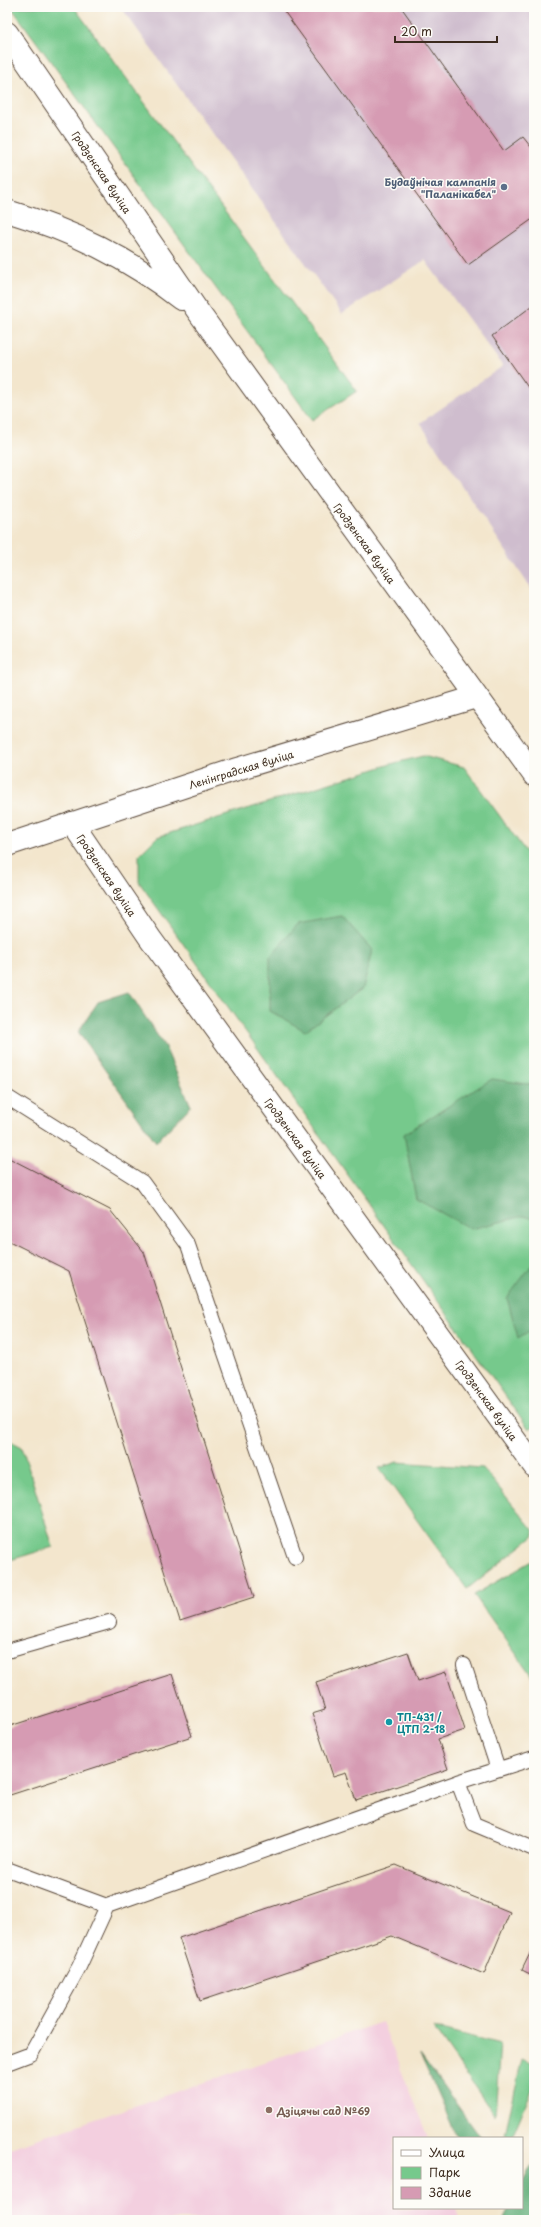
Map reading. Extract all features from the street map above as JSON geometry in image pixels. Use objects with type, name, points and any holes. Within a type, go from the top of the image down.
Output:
[{"type":"main road","name":"Гродзенская вуліца","points":[[7,33],[197,310],[534,775]]},
{"type":"main road","name":"Гродзенская вуліца","points":[[7,211],[68,231],[113,252],[152,276],[197,310]]},
{"type":"main road","name":"Ленінградская вуліца","points":[[7,845],[237,769],[476,697]]},
{"type":"main road","name":"Гродзенская вуліца","points":[[72,823],[150,938],[530,1454]]},
{"type":"lane","points":[[7,1097],[142,1182],[188,1245],[295,1557]]},
{"type":"lane","points":[[7,1651],[109,1622]]},
{"type":"lane","points":[[464,1665],[498,1769]]},
{"type":"lane","points":[[7,1870],[107,1906],[458,1782],[534,1758]]},
{"type":"lane","points":[[458,1782],[474,1824],[534,1849]]},
{"type":"lane","points":[[7,2062],[31,2054],[79,1967],[107,1906]]},
{"type":"shaded area","points":[[121,7],[534,7],[534,593],[420,423],[503,366],[425,260],[342,314]]},
{"type":"shaded area","name":"Дзіцячы сад №69","points":[[382,2022],[428,2137],[393,2137],[393,2209],[456,2209],[460,2220],[7,2220],[7,2149]]},
{"type":"green space","points":[[11,7],[74,7],[357,391],[312,420]]},
{"type":"green space","points":[[423,756],[464,767],[534,863],[534,1426],[529,1429],[139,882],[139,855],[157,837],[391,764]]},
{"type":"green space","points":[[342,916],[372,950],[363,988],[305,1031],[270,1011],[270,957],[298,924]]},
{"type":"green space","points":[[129,992],[165,1047],[191,1106],[156,1142],[78,1032],[98,1002]]},
{"type":"green space","points":[[492,1079],[534,1085],[534,1219],[524,1216],[471,1229],[416,1199],[404,1134]]},
{"type":"green space","points":[[534,1262],[534,1328],[518,1338],[507,1298]]},
{"type":"green space","points":[[7,1439],[22,1447],[53,1547],[7,1561]]},
{"type":"green space","points":[[397,1462],[483,1468],[534,1531],[534,1536],[467,1589],[379,1468]]},
{"type":"green space","points":[[534,1560],[534,1679],[474,1595]]},
{"type":"green space","points":[[433,2027],[500,2044],[495,2116]]},
{"type":"green space","points":[[420,2054],[480,2137],[457,2137]]},
{"type":"green space","points":[[522,2059],[534,2065],[534,2085],[512,2137],[505,2134]]},
{"type":"green space","points":[[534,2160],[534,2220],[504,2220],[510,2209],[523,2209],[523,2182]]},
{"type":"building","points":[[281,7],[401,7],[504,151],[523,137],[534,151],[534,218],[468,265]]},
{"type":"building","points":[[532,306],[534,309],[534,396],[492,336]]},
{"type":"building","points":[[7,1157],[110,1210],[144,1252],[254,1597],[180,1621],[69,1271],[7,1240]]},
{"type":"building","name":"ТП-431 / ЦТП 2-18","points":[[408,1652],[418,1681],[446,1672],[465,1730],[438,1739],[448,1769],[356,1800],[346,1772],[333,1776],[312,1714],[325,1710],[316,1682]]},
{"type":"building","points":[[172,1674],[192,1736],[7,1796],[7,1727]]},
{"type":"building","points":[[396,1865],[510,1912],[484,1974],[392,1936],[200,2001],[179,1938]]},
{"type":"building","points":[[534,1945],[534,1976],[522,1970]]},
{"type":"place","name":"Будаўнічая кампанія \"Паланікабел\"","points":[[504,187]]},
{"type":"place","name":"ТП-431 / ЦТП 2-18","points":[[389,1722]]},
{"type":"place","name":"Дзіцячы сад №69","points":[[269,2110]]}]
